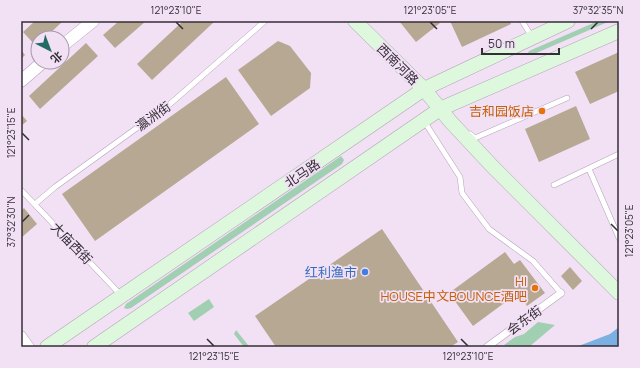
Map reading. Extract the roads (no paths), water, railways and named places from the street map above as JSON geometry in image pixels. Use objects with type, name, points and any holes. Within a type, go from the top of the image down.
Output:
[{"type":"main road","name":"西南河路","points":[[355,21],[424,90],[492,166],[619,293]]},
{"type":"main road","name":"北马路","points":[[47,347],[424,90],[568,21]]},
{"type":"main road","name":"北马路","points":[[94,347],[440,109],[619,31]]},
{"type":"street","points":[[70,40],[93,21]]},
{"type":"street","points":[[21,81],[34,70]]},
{"type":"street","name":"会东街","points":[[487,347],[561,293]]},
{"type":"street","points":[[21,336],[29,347]]},
{"type":"lane","name":"瀛洲街","points":[[35,204],[55,187],[170,104],[265,21]]},
{"type":"lane","points":[[522,21],[532,37]]},
{"type":"lane","points":[[440,109],[475,138],[568,98]]},
{"type":"lane","points":[[424,120],[460,177],[462,193],[489,228],[533,261],[561,293]]},
{"type":"lane","points":[[554,185],[619,154]]},
{"type":"lane","points":[[589,169],[619,238]]},
{"type":"lane","name":"大庙西街","points":[[21,190],[122,296]]},
{"type":"water","points":[[619,327],[619,347],[576,347],[610,334]]},
{"type":"place","name":"吉和园饭店","points":[[542,111]]},
{"type":"place","name":"红利渔市","points":[[365,272]]},
{"type":"place","name":"HI HOUSE中文BOUNCE酒吧","points":[[535,288]]}]
